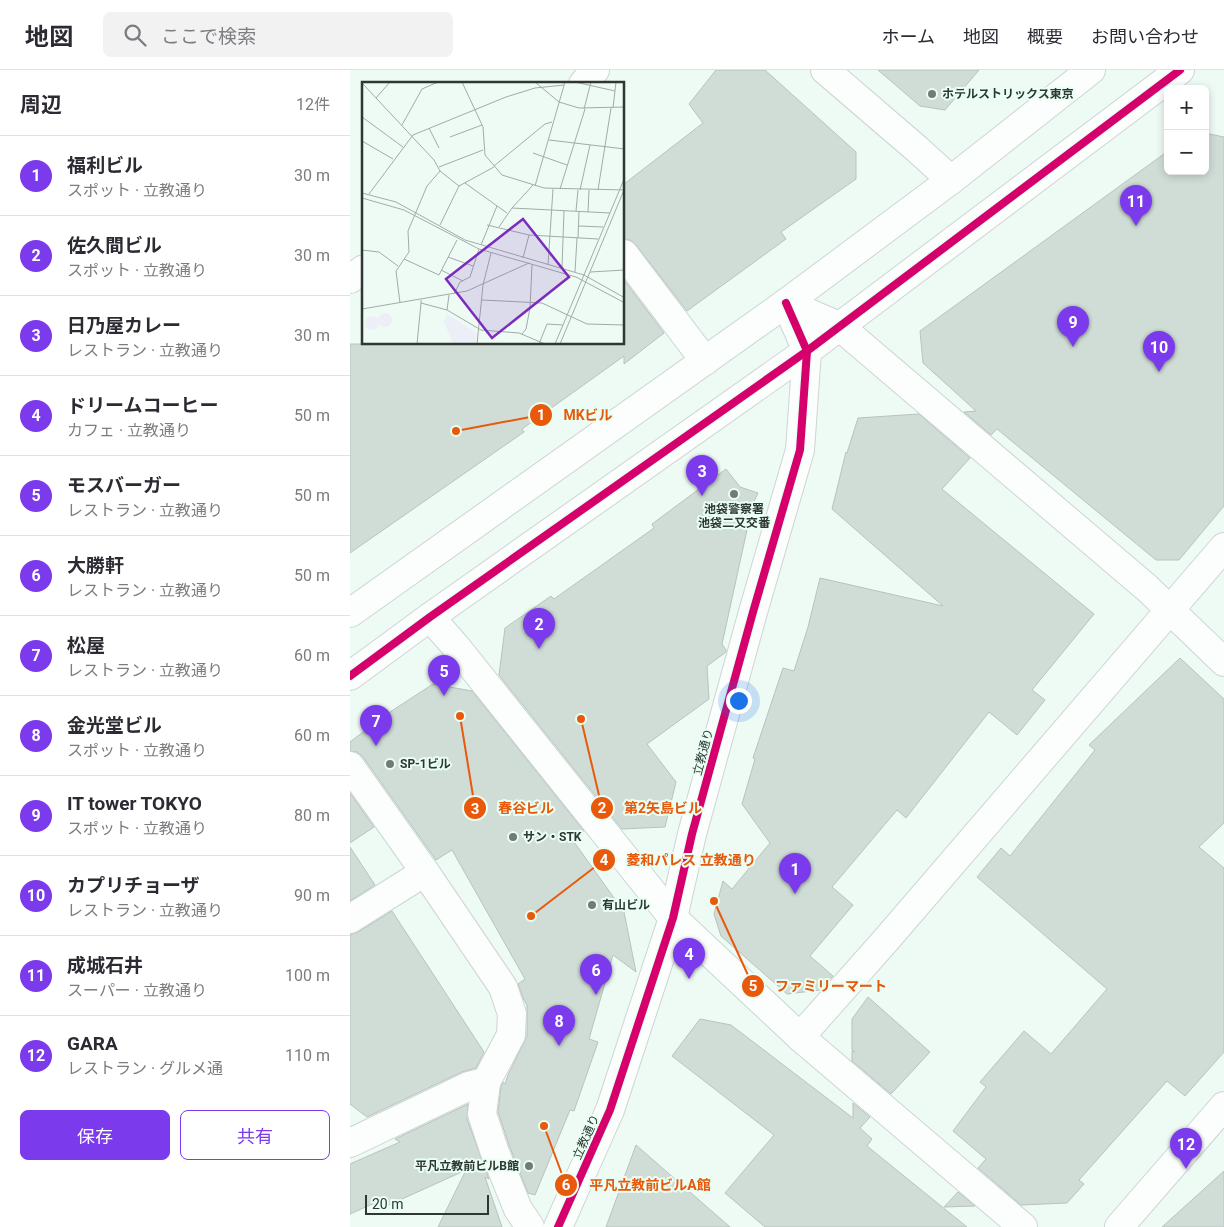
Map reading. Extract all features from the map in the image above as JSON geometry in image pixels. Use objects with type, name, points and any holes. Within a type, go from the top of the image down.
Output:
[{"type":"street","points":[[585,82],[595,70]]},
{"type":"street","points":[[825,70],[951,180]]},
{"type":"street","points":[[350,676],[807,351],[1180,70]]},
{"type":"street","points":[[350,613],[786,303],[951,180],[1087,71]]},
{"type":"street","points":[[625,255],[705,361]]},
{"type":"street","points":[[350,279],[362,270]]},
{"type":"street","points":[[786,303],[839,326],[1147,588],[1224,662]]},
{"type":"street","name":"立教通り","points":[[558,1227],[610,1110],[673,918],[697,816],[800,450],[807,351],[786,303]]},
{"type":"street","points":[[800,1037],[892,933],[1224,547]]},
{"type":"street","points":[[430,618],[458,649],[673,918],[800,1037],[1022,1227]]},
{"type":"street","points":[[350,766],[425,872],[503,988],[512,1014],[511,1035],[486,1082],[482,1114],[494,1150],[518,1209],[530,1227]]},
{"type":"street","points":[[350,919],[425,872]]},
{"type":"street","points":[[350,1143],[469,1086],[486,1082]]},
{"type":"street","points":[[1119,1227],[1224,1106]]},
{"type":"building","points":[[716,70],[765,70],[856,152],[856,179],[781,232],[786,239],[687,311],[636,245],[630,240],[625,239],[625,183],[703,123],[689,104]]},
{"type":"building","name":"ホテルストリックス東京","points":[[878,70],[979,70],[945,110],[920,106]]},
{"type":"building","points":[[1209,134],[1224,137],[1224,506],[1179,560],[1156,560],[997,429],[991,435],[964,412],[976,411],[923,363],[920,331],[1164,154],[1164,175],[1209,175]]},
{"type":"building","points":[[625,281],[664,333],[624,364],[624,356],[522,429],[524,432],[350,553],[350,344],[625,345]]},
{"type":"building","points":[[919,414],[970,458],[942,489],[1094,614],[1032,690],[1045,700],[1017,735],[989,712],[906,818],[897,810],[832,887],[853,905],[810,956],[833,976],[820,990],[787,994],[721,936],[714,914],[723,881],[732,889],[770,843],[742,804],[755,759],[753,758],[783,668],[794,671],[808,627],[820,578],[943,606],[832,509],[846,452],[858,418]]},
{"type":"building","points":[[726,469],[740,487],[758,493],[743,525],[747,530],[722,644],[726,652],[707,666],[709,699],[647,744],[676,782],[665,827],[622,829],[499,675],[505,628],[551,596],[554,599],[654,528],[652,524]]},
{"type":"building","points":[[1180,658],[1224,699],[1224,823],[1199,847],[1224,868],[1224,1052],[1185,1096],[1167,1081],[1079,1180],[1084,1184],[1067,1203],[1021,1205],[978,1168],[986,1159],[953,1131],[986,1087],[980,1082],[1024,1031],[1051,1054],[1107,989],[977,877],[1001,848],[1010,856],[1095,750],[1089,745]]},
{"type":"building","points":[[433,684],[472,691],[584,831],[567,832],[624,912],[636,972],[613,955],[589,1039],[598,1042],[574,1111],[570,1110],[535,1195],[528,1193],[498,1112],[501,1087],[503,1082],[505,1084],[527,1036],[527,1005],[518,984],[525,979],[452,850],[436,860],[363,757],[357,752],[350,751],[350,742],[384,716]]},
{"type":"building","points":[[350,793],[374,827],[350,843]]},
{"type":"building","points":[[350,847],[375,885],[350,901]]},
{"type":"building","points":[[392,911],[484,1052],[476,1068],[462,1072],[367,1117],[350,1104],[350,935]]},
{"type":"building","points":[[868,997],[930,1052],[891,1094],[852,1061],[852,1051],[855,1052],[852,1050],[852,1019]]},
{"type":"building","points":[[700,1019],[731,1025],[853,1118],[853,1103],[870,1117],[860,1128],[872,1139],[867,1146],[967,1227],[765,1227],[725,1193],[774,1135],[672,1056]]},
{"type":"building","points":[[468,1104],[467,1119],[489,1179],[485,1177],[502,1227],[438,1227],[466,1170],[380,1209],[377,1202],[350,1214],[350,1164],[400,1142],[395,1139]]},
{"type":"building","points":[[636,1145],[730,1227],[606,1227]]},
{"type":"building","points":[[1224,1171],[1224,1227],[1162,1227]]},
{"type":"building","points":[[958,1192],[975,1206],[944,1207]]},
{"type":"cycle path","points":[[350,676],[430,617],[807,351],[1180,70]]},
{"type":"cycle path","points":[[558,1227],[610,1110],[673,918],[692,834],[800,450],[807,351],[786,303]]},
{"type":"place","name":"ホテルストリックス東京","points":[[932,94]]},
{"type":"place","name":"成城石井","points":[[1136,226]]},
{"type":"place","name":"IT tower TOKYO","points":[[1073,347]]},
{"type":"place","name":"カプリチョーザ","points":[[1159,372]]},
{"type":"place","name":"MKビル","points":[[456,431]]},
{"type":"place","name":"池袋警察署 池袋二又交番","points":[[734,494]]},
{"type":"place","name":"日乃屋カレー","points":[[702,496]]},
{"type":"place","name":"佐久間ビル","points":[[539,649]]},
{"type":"place","name":"モスバーガー","points":[[444,696]]},
{"type":"place","name":"春谷ビル","points":[[460,716]]},
{"type":"place","name":"第2矢島ビル","points":[[581,719]]},
{"type":"place","name":"松屋","points":[[376,746]]},
{"type":"place","name":"SP-1ビル","points":[[390,764]]},
{"type":"place","name":"サン・STK","points":[[513,837]]},
{"type":"place","name":"福利ビル","points":[[795,894]]},
{"type":"place","name":"ファミリーマート","points":[[714,901]]},
{"type":"place","name":"有山ビル","points":[[592,905]]},
{"type":"place","name":"菱和パレス 立教通り","points":[[531,916]]},
{"type":"place","name":"ドリームコーヒー","points":[[689,979]]},
{"type":"place","name":"大勝軒","points":[[596,995]]},
{"type":"place","name":"金光堂ビル","points":[[559,1046]]},
{"type":"place","name":"平凡立教前ビルA館","points":[[544,1126]]},
{"type":"place","name":"平凡立教前ビルB館","points":[[529,1166]]},
{"type":"place","name":"GARA","points":[[1186,1169]]}]
